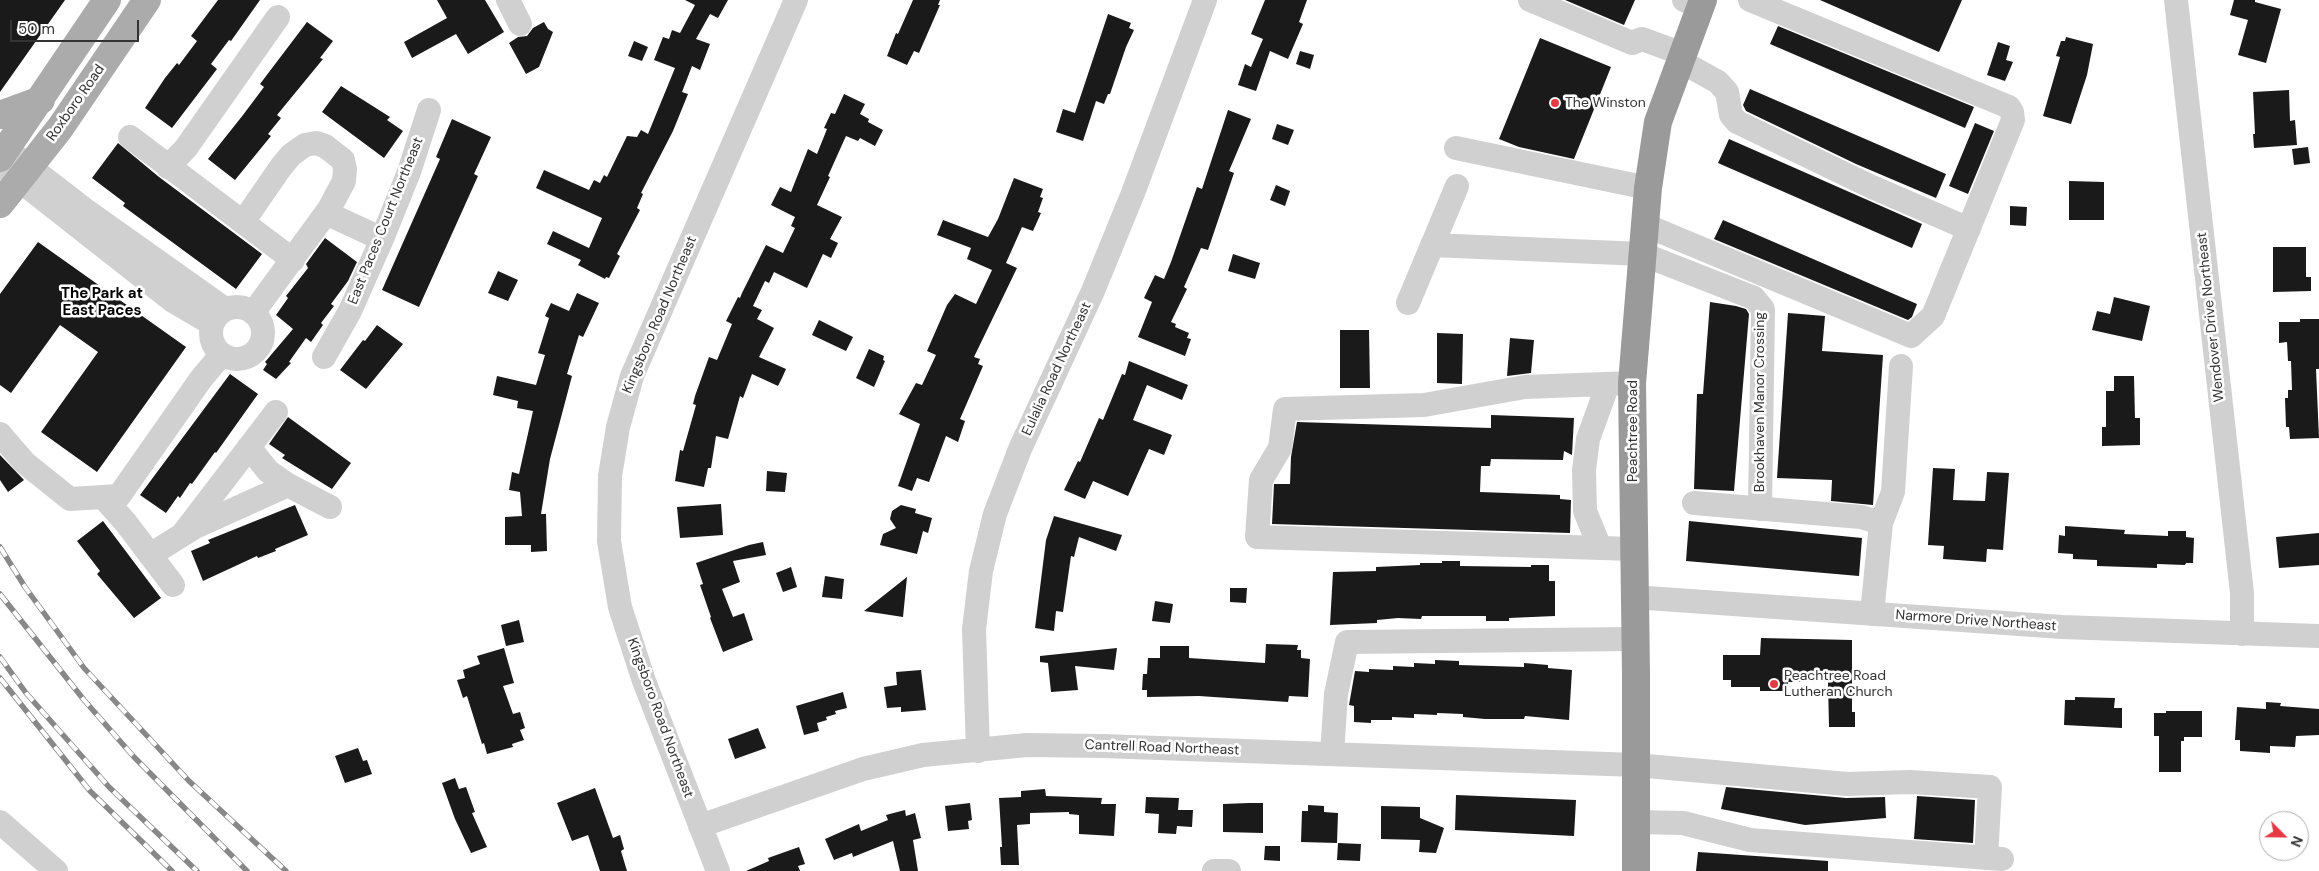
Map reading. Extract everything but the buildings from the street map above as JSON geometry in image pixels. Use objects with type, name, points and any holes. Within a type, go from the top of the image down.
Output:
[{"type":"highway","name":"Peachtree Road","points":[[1636,871],[1633,549],[1620,384],[1642,254],[1648,188],[1658,122],[1682,57],[1695,2]]},
{"type":"main road","name":"Roxboro Road","points":[[0,204],[9,160],[41,100],[107,0]]},
{"type":"main road","name":"Roxboro Road","points":[[9,160],[60,128],[147,0]]},
{"type":"main road","points":[[0,115],[41,100]]},
{"type":"street","points":[[508,0],[520,24]]},
{"type":"street","name":"Kingsboro Road Northeast","points":[[718,871],[644,681],[620,606],[609,541],[610,476],[618,427],[632,376],[796,0]]},
{"type":"street","name":"Eulalia Road Northeast","points":[[978,751],[974,629],[981,571],[995,514],[1020,449],[1093,291],[1130,202],[1205,0]]},
{"type":"street","points":[[1530,0],[1632,43],[1642,39],[1682,57],[1718,82],[1727,92],[1731,106],[1731,115],[1736,122],[1872,187],[1969,229]]},
{"type":"street","points":[[1645,225],[1911,336],[1933,316],[2013,120],[2009,107],[1750,0]]},
{"type":"street","name":"Wendover Drive Northeast","points":[[2176,0],[2242,593],[2242,634]]},
{"type":"street","points":[[168,167],[186,148],[278,17]]},
{"type":"street","name":"East Paces Court Northeast","points":[[324,357],[350,311],[382,239],[409,172],[429,110]]},
{"type":"street","points":[[130,137],[293,260]]},
{"type":"street","points":[[243,222],[291,154],[305,145],[316,143],[325,146],[343,160],[345,169],[344,181],[326,213],[253,313]]},
{"type":"street","points":[[1456,148],[1648,188]]},
{"type":"street","points":[[9,160],[79,215],[218,316]]},
{"type":"street","points":[[1408,303],[1458,186]]},
{"type":"street","points":[[326,213],[382,239]]},
{"type":"street","name":"Brookhaven Manor Crossing","points":[[1432,245],[1642,254],[1754,298],[1763,309],[1760,509]]},
{"type":"street","points":[[237,306],[246,308],[253,313],[260,318],[263,330],[262,341],[255,353],[242,360],[230,359],[221,355],[212,344],[210,332],[218,316],[237,306]]},
{"type":"street","points":[[0,434],[25,463],[70,499],[120,496],[201,379],[221,355]]},
{"type":"street","points":[[1872,614],[1881,522],[1893,492],[1901,366]]},
{"type":"street","points":[[1620,384],[1525,386],[1424,405],[1285,409],[1280,448],[1261,480],[1257,537],[1633,549]]},
{"type":"street","points":[[1600,548],[1585,511],[1584,470],[1588,439],[1620,384]]},
{"type":"street","points":[[182,535],[276,412]]},
{"type":"street","points":[[249,447],[268,471],[288,485],[330,507]]},
{"type":"street","points":[[150,555],[195,527],[288,485]]},
{"type":"street","points":[[103,497],[173,585]]},
{"type":"street","points":[[1694,503],[1861,517],[1881,522]]},
{"type":"street","name":"Narmore Drive Northeast","points":[[1633,597],[1872,614],[1978,629],[2319,636]]},
{"type":"street","points":[[1332,754],[1336,694],[1347,642],[1635,639]]},
{"type":"street","name":"Cantrell Road Northeast","points":[[700,826],[863,769],[923,755],[1028,745],[1103,746],[1636,765],[1847,784],[1910,782],[1990,787],[1994,859],[1750,840],[1683,823],[1635,822]]},
{"type":"street","points":[[0,822],[56,871]]},
{"type":"street","points":[[1214,871],[1229,871]]},
{"type":"railway","points":[[0,547],[25,587],[84,668],[189,781],[286,871]]},
{"type":"railway","points":[[0,594],[84,700],[134,757],[247,871]]},
{"type":"railway","points":[[0,657],[26,693],[109,787],[197,871]]},
{"type":"railway","points":[[0,678],[90,791],[172,871]]},
{"type":"place","name":"The Winston","points":[[1555,103]]},
{"type":"place","name":"Peachtree Road Lutheran Church","points":[[1774,684]]},
{"type":"district","name":"The Park at East Paces","points":[[102,302]]}]
